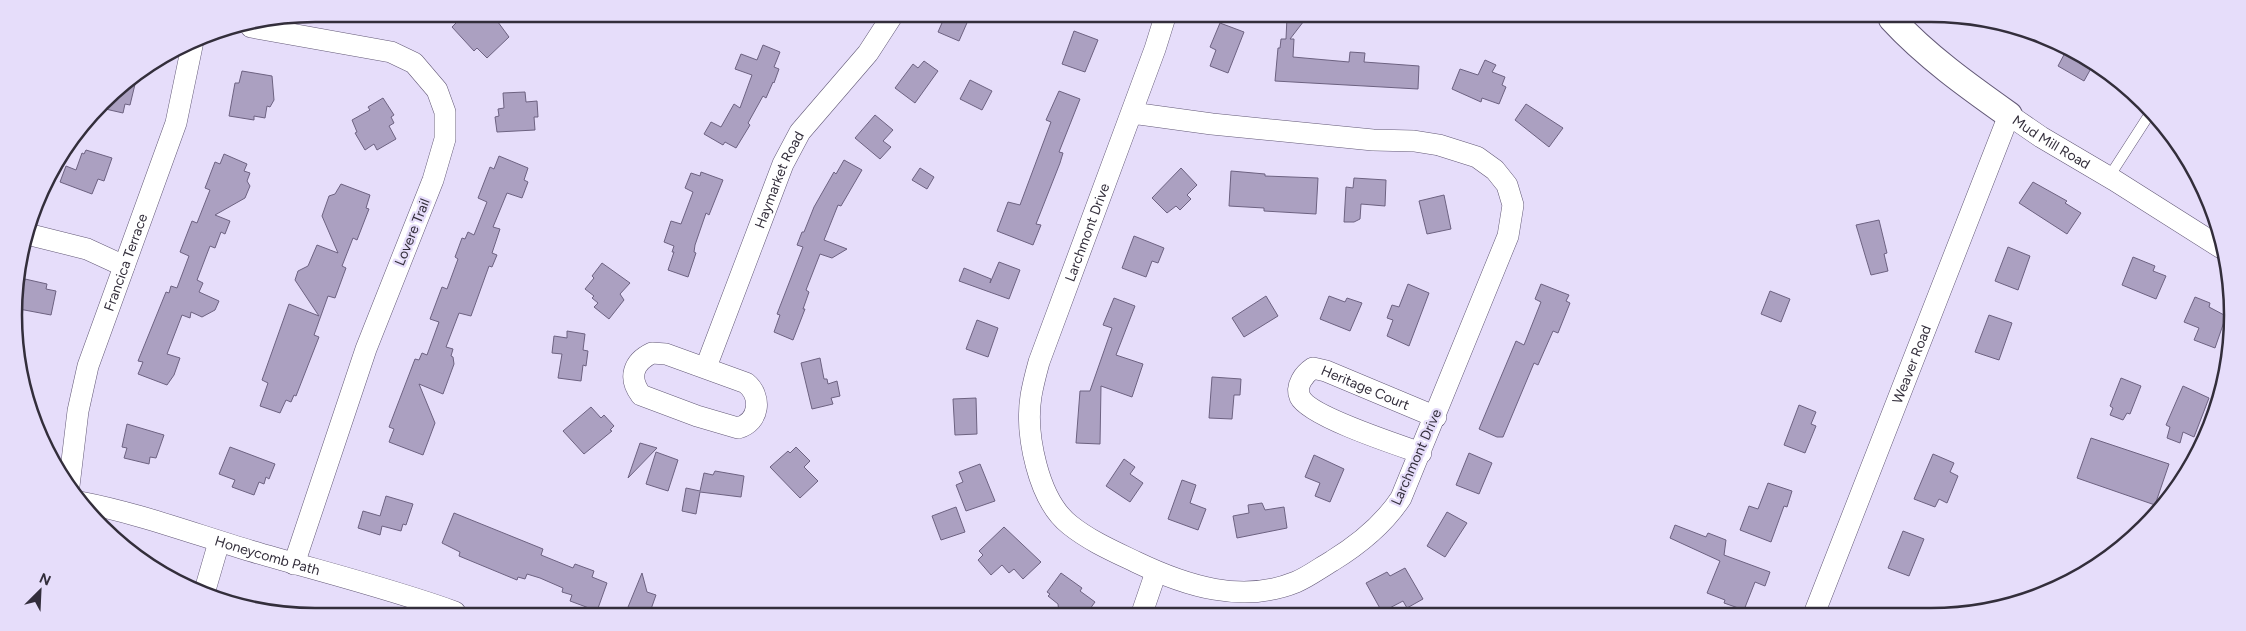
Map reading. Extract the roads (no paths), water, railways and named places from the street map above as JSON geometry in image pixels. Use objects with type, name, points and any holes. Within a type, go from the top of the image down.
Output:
[{"type":"street","name":"Haymarket Road","points":[[706,367],[783,164],[800,132],[868,54],[888,23]]},
{"type":"street","name":"Larchmont Drive","points":[[1132,113],[1212,124],[1439,145],[1477,157],[1495,170],[1507,185],[1513,205],[1508,236],[1436,417],[1401,498],[1388,517],[1342,555],[1297,582],[1267,591],[1237,593],[1206,589],[1156,572],[1091,540],[1069,524],[1058,514],[1048,496],[1037,467],[1030,435],[1031,397],[1039,362],[1132,113],[1163,23]]},
{"type":"street","name":"Mud Mill Road","points":[[1896,23],[1975,92],[2041,137],[2215,243]]},
{"type":"street","name":"Lovere Trail","points":[[257,28],[390,52],[414,63],[437,90],[445,112],[445,139],[432,180],[366,349],[294,564]]},
{"type":"street","name":"Francica Terrace","points":[[70,475],[78,412],[88,366],[176,123],[192,50]]},
{"type":"street","name":"Weaver Road","points":[[1816,608],[2009,115]]},
{"type":"street","points":[[33,236],[87,249],[124,266]]},
{"type":"street","points":[[652,352],[666,354],[706,367],[746,383],[753,389],[758,402],[754,415],[745,426],[738,428],[697,416],[641,395],[633,379],[641,358],[652,352]]},
{"type":"street","name":"Heritage Court","points":[[1421,453],[1339,422],[1311,408],[1300,399],[1298,389],[1305,374],[1313,368],[1326,371],[1436,417]]},
{"type":"street","name":"Honeycomb Path","points":[[92,505],[163,524],[444,608]]},
{"type":"street","points":[[206,587],[219,542]]},
{"type":"street","points":[[1144,608],[1156,572]]},
{"type":"lane","points":[[2109,177],[2147,118]]}]
